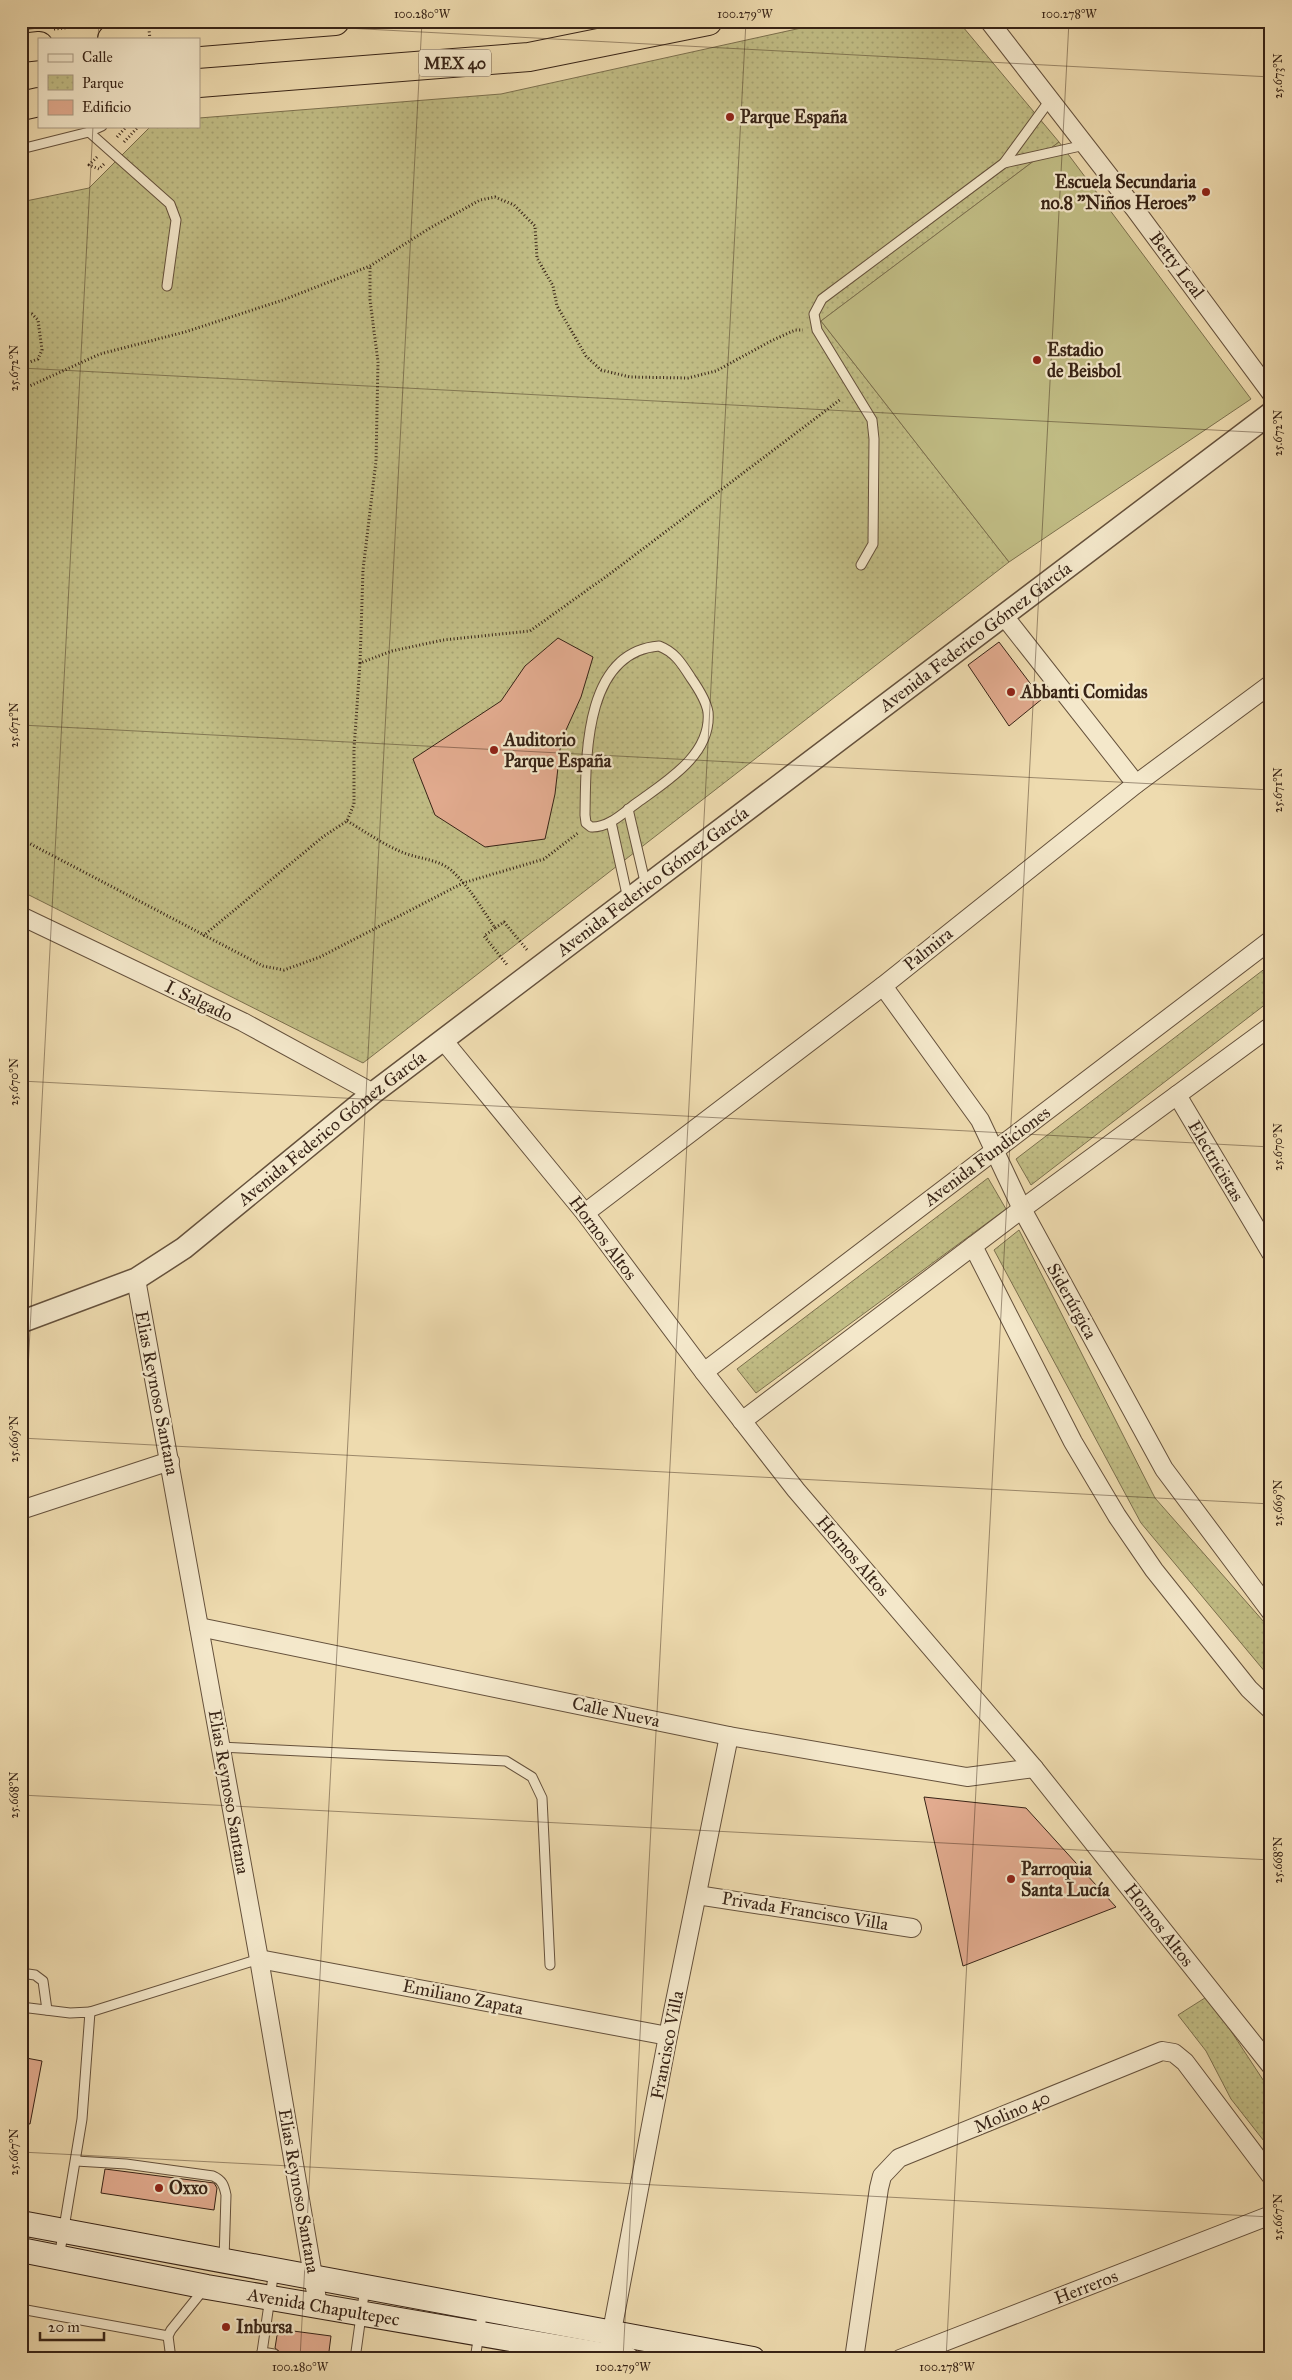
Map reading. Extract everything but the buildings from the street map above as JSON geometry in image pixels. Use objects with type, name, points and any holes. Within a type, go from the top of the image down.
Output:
[{"type":"highway","points":[[103,32],[334,21]]},
{"type":"highway","name":"MEX 40","points":[[200,84],[529,57],[708,21]]},
{"type":"highway","points":[[21,48],[38,41]]},
{"type":"highway","points":[[21,106],[38,102]]},
{"type":"main road","points":[[21,2223],[483,2308],[517,2334],[612,2332],[753,2359]]},
{"type":"main road","name":"Avenida Chapultepec","points":[[21,2250],[206,2287],[479,2334],[517,2334],[617,2358]]},
{"type":"main road","points":[[137,2273],[204,2272],[214,2268],[224,2260]]},
{"type":"street","name":"Betty Leal","points":[[989,21],[1134,208],[1271,393]]},
{"type":"street","name":"Avenida Federico Gómez García","points":[[21,1322],[136,1279],[184,1248],[372,1093],[1271,413]]},
{"type":"street","points":[[1004,616],[1136,784]]},
{"type":"street","name":"Palmira","points":[[585,1213],[882,986],[1136,784],[1271,684]]},
{"type":"street","name":"I. Salgado","points":[[21,916],[243,1022],[372,1093]]},
{"type":"street","name":"Avenida Fundiciones","points":[[704,1372],[1271,940]]},
{"type":"street","name":"Siderúrgica","points":[[882,986],[980,1120],[996,1150],[1022,1209],[1164,1469],[1271,1612]]},
{"type":"street","points":[[742,1421],[1022,1209],[1271,1026]]},
{"type":"street","name":"Hornos Altos","points":[[442,1040],[585,1213],[704,1372],[796,1490],[1034,1768],[1271,2066]]},
{"type":"street","name":"Electricistas","points":[[1177,1095],[1271,1253]]},
{"type":"street","points":[[973,1246],[1073,1442],[1117,1516],[1154,1570],[1250,1689],[1271,1710]]},
{"type":"street","name":"Elias Reynoso Santana","points":[[136,1279],[259,1959],[318,2305]]},
{"type":"street","points":[[21,1510],[170,1461]]},
{"type":"street","name":"Calle Nueva","points":[[199,1627],[729,1736],[968,1777],[1034,1768]]},
{"type":"street","name":"Francisco Villa","points":[[617,2358],[612,2332],[668,2036],[729,1736]]},
{"type":"street","name":"Privada Francisco Villa","points":[[697,1895],[912,1928]]},
{"type":"street","name":"Emiliano Zapata","points":[[259,1959],[668,2036]]},
{"type":"street","name":"Molino 40","points":[[854,2359],[879,2188],[882,2176],[899,2158],[1162,2051],[1174,2053],[1185,2062],[1271,2176]]},
{"type":"street","name":"Herreros","points":[[900,2359],[1271,2215]]},
{"type":"lane","points":[[861,565],[873,544],[874,439],[872,420],[817,330],[814,314],[822,299],[1004,163],[1050,100]]},
{"type":"lane","points":[[21,149],[89,132],[98,128]]},
{"type":"lane","points":[[89,132],[170,204],[176,220],[168,286]]},
{"type":"lane","points":[[1004,163],[1085,145]]},
{"type":"lane","points":[[659,646],[673,652],[701,693],[708,711],[704,739],[697,751],[670,779],[628,809],[612,822],[595,827],[588,825],[585,815],[586,766],[597,701],[605,678],[625,659],[648,647],[659,646]]},
{"type":"lane","points":[[628,809],[646,886]]},
{"type":"lane","points":[[612,822],[628,899]]},
{"type":"lane","points":[[220,1746],[506,1761],[532,1777],[542,1798],[550,1965]]},
{"type":"lane","points":[[21,2007],[70,2013],[90,2012],[259,1959]]},
{"type":"lane","points":[[21,1973],[35,1975],[43,1981],[47,2010]]},
{"type":"lane","points":[[59,2258],[82,2118],[90,2012]]},
{"type":"lane","points":[[76,2161],[126,2164],[213,2176],[220,2179],[226,2194],[224,2260]]},
{"type":"lane","points":[[274,2270],[262,2356],[274,2354]]},
{"type":"lane","points":[[171,2359],[168,2336],[206,2287]]},
{"type":"lane","points":[[355,2359],[365,2287]]},
{"type":"lane","points":[[475,2359],[483,2308]]},
{"type":"lane","points":[[21,2309],[168,2336]]},
{"type":"path","points":[[148,21],[150,38]]},
{"type":"path","points":[[44,38],[103,32]]},
{"type":"path","points":[[21,390],[100,354],[185,332],[282,300],[370,266],[430,228],[480,200],[496,197],[514,205],[535,226],[537,258],[553,286],[557,306],[586,356],[601,370],[630,377],[688,378],[716,372],[795,330],[817,330]]},
{"type":"path","points":[[203,936],[324,836],[347,821],[354,804],[354,749],[360,663],[363,570],[376,461],[378,362],[370,300],[370,266]]},
{"type":"path","points":[[21,312],[32,314],[38,320],[42,350],[38,360],[21,364]]},
{"type":"path","points":[[360,663],[392,651],[443,640],[530,631],[611,573],[854,389]]},
{"type":"path","points":[[347,821],[406,853],[440,863],[463,883],[495,928]]},
{"type":"path","points":[[21,839],[263,966],[284,970],[320,957],[463,883],[544,859],[588,825]]},
{"type":"path","points":[[520,982],[484,936],[504,922],[540,967]]},
{"type":"green space","points":[[21,21],[102,21],[21,30]]},
{"type":"green space","name":"Parque España","points":[[833,21],[958,21],[1059,142],[821,321],[1009,562],[363,1063],[21,891],[21,202],[89,188],[149,128],[200,128],[200,118],[501,94]]},
{"type":"green space","name":"Estadio de Beisbol","points":[[1059,142],[1251,399],[1009,562],[821,321]]},
{"type":"green space","points":[[1271,964],[1271,1000],[1031,1185],[1016,1159]]},
{"type":"green space","points":[[988,1178],[1006,1209],[756,1393],[737,1369]]},
{"type":"green space","points":[[1019,1230],[1155,1498],[1271,1630],[1271,1679],[1141,1523],[994,1250]]},
{"type":"green space","points":[[1208,1996],[1271,2092],[1271,2150],[1231,2099],[1206,2051],[1178,2015]]},
{"type":"place","name":"Parque España","points":[[730,117]]},
{"type":"place","name":"Escuela Secundaria no.8 \"Niños Heroes\"","points":[[1206,192]]},
{"type":"place","name":"Estadio de Beisbol","points":[[1037,360]]},
{"type":"place","name":"Abbanti Comidas","points":[[1011,692]]},
{"type":"place","name":"Auditorio Parque España","points":[[494,750]]},
{"type":"place","name":"Parroquia Santa Lucía","points":[[1011,1879]]},
{"type":"place","name":"Oxxo","points":[[159,2188]]},
{"type":"place","name":"Inbursa","points":[[226,2327]]}]
